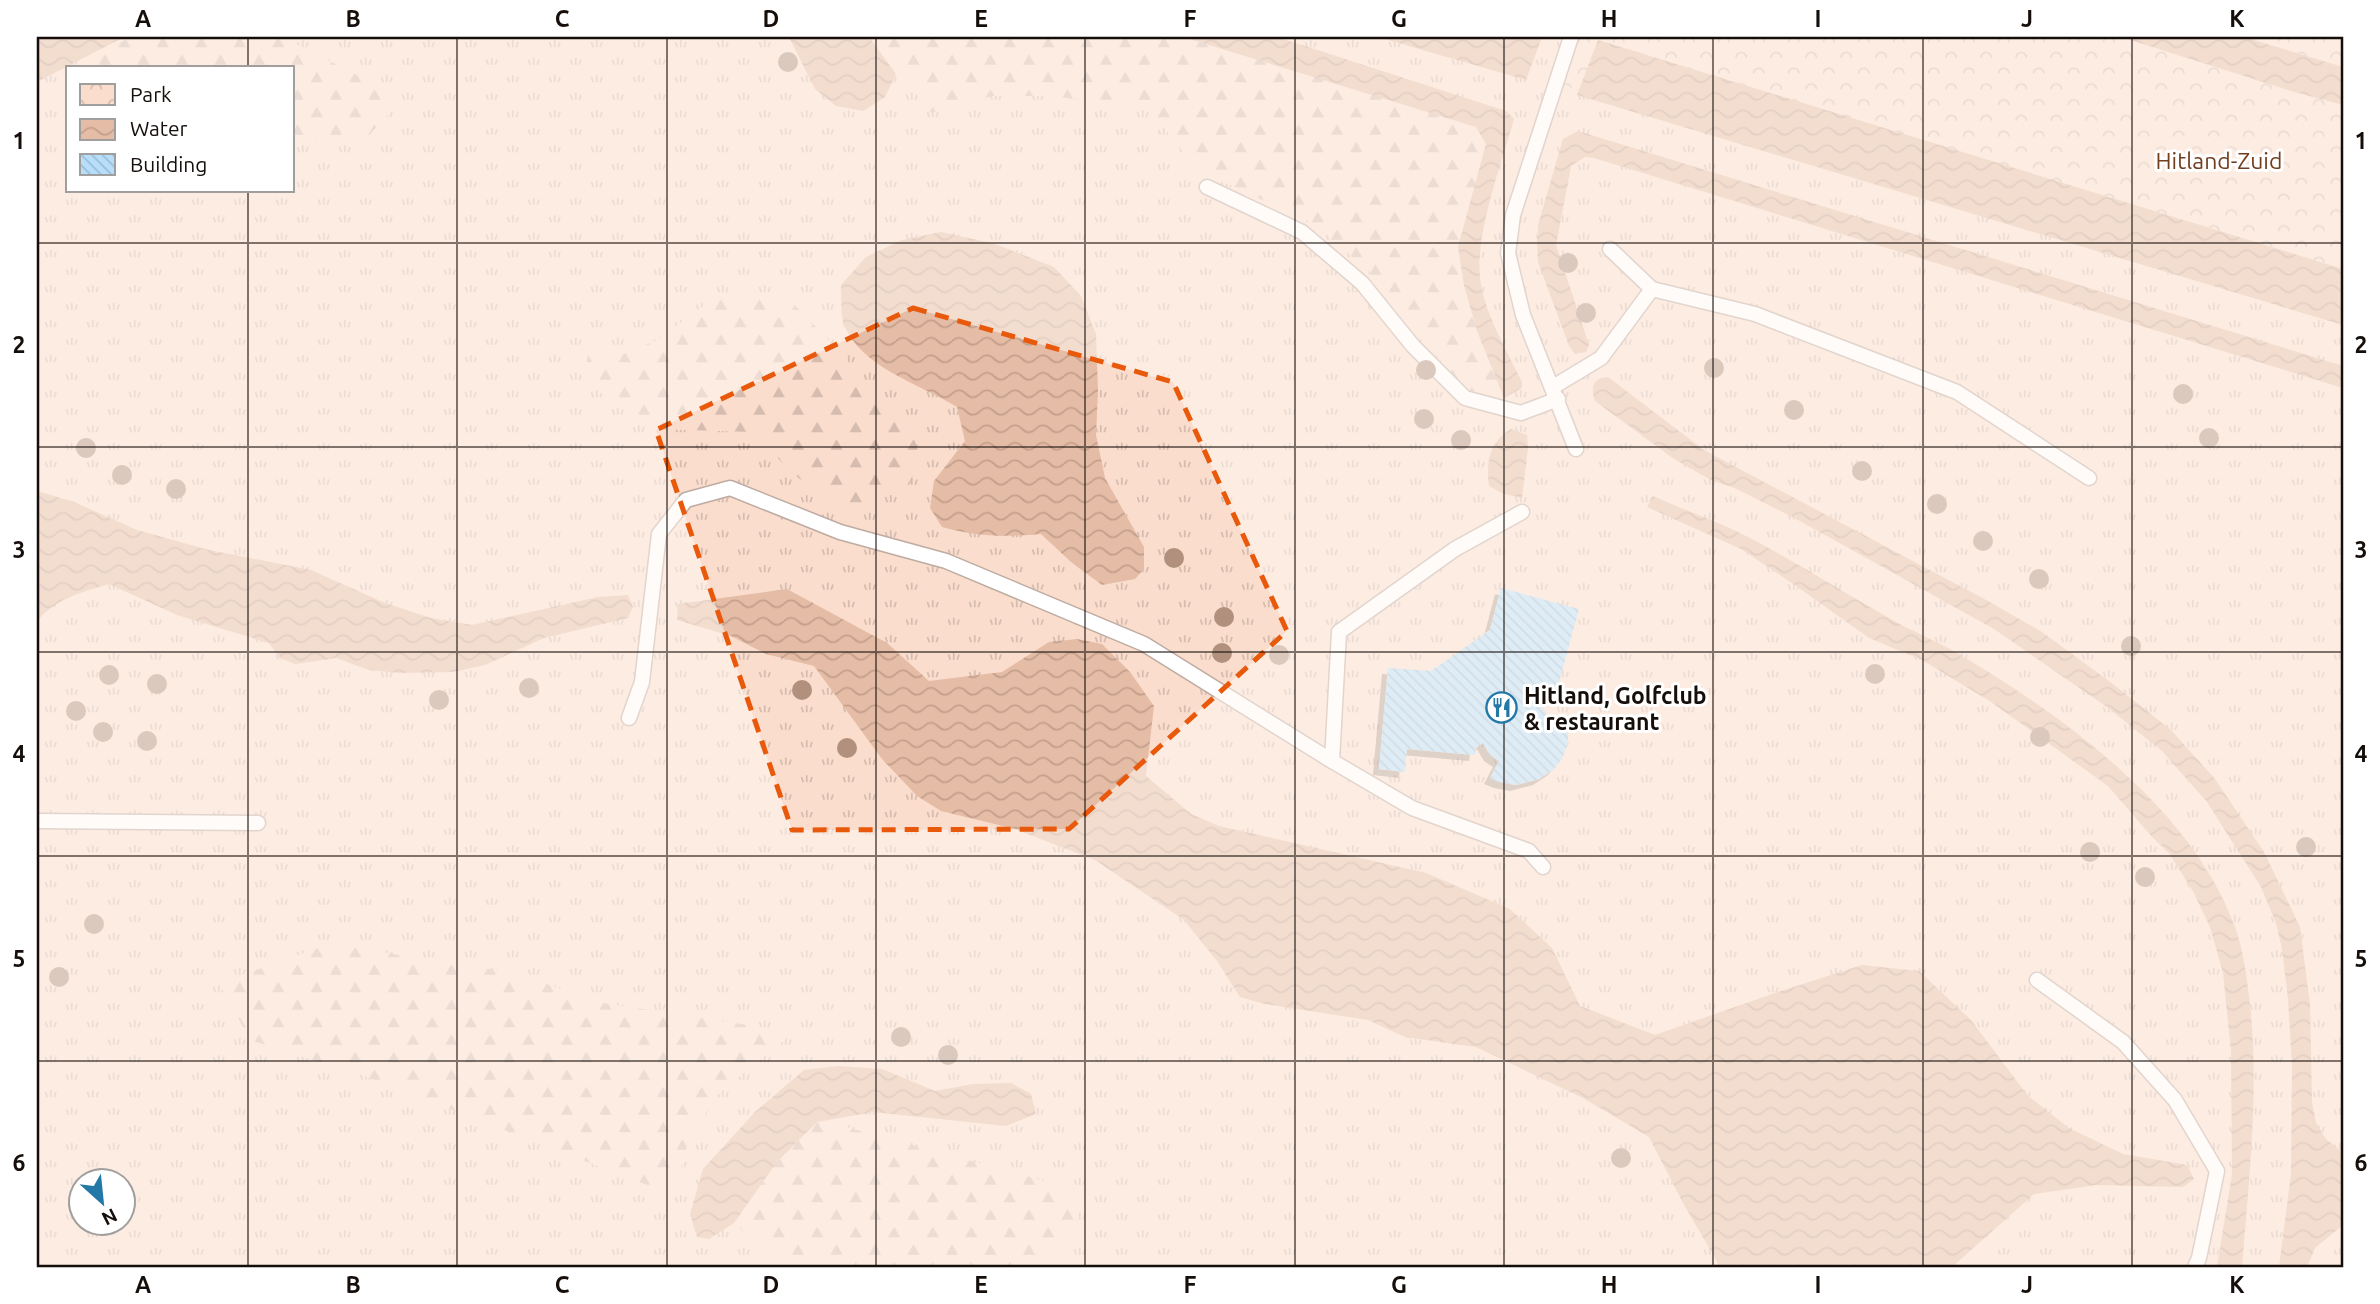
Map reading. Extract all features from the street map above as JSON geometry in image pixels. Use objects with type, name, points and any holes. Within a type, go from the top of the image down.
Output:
[{"type":"lane","points":[[1571,37],[1513,215],[1508,253],[1523,315],[1576,449]]},
{"type":"lane","points":[[1207,187],[1302,232],[1363,283],[1413,346],[1465,398],[1521,413],[1556,393],[1601,358],[1652,289]]},
{"type":"lane","points":[[1610,249],[1652,289],[1755,314],[1957,392],[2089,478]]},
{"type":"lane","points":[[629,718],[642,682],[659,534],[686,500],[730,488],[840,532],[946,561],[1144,644],[1412,808],[1529,851],[1542,867]]},
{"type":"lane","points":[[1332,761],[1339,632],[1455,549],[1522,512]]},
{"type":"lane","points":[[37,821],[258,823]]},
{"type":"lane","points":[[2037,980],[2123,1042],[2175,1100],[2217,1171],[2196,1267]]},
{"type":"highlighted area","points":[[913,308],[1173,382],[1287,631],[1069,829],[792,830],[656,430]]},
{"type":"green space","points":[[37,37],[2343,37],[2343,1267],[37,1267]]},
{"type":"green space","points":[[131,37],[283,37],[382,88],[393,109],[362,143],[294,143],[294,66],[83,66],[80,62]]},
{"type":"green space","points":[[879,37],[1183,37],[1476,126],[1486,144],[1458,247],[1464,285],[1477,331],[1501,393],[1489,399],[1467,389],[1389,305],[1370,272],[1314,224],[1196,169],[1149,108],[1050,96],[992,96],[931,113]]},
{"type":"green space","name":"Hitland-Zuid","points":[[1573,37],[2343,37],[2343,327],[1563,85]]},
{"type":"green space","points":[[785,295],[845,357],[873,403],[911,424],[919,455],[910,484],[875,502],[844,511],[793,474],[753,432],[653,429],[584,381],[588,354],[624,354],[659,339],[714,298]]},
{"type":"green space","points":[[330,944],[514,973],[603,1003],[794,1032],[716,1096],[688,1142],[673,1195],[361,1075],[250,1040],[219,983]]},
{"type":"green space","points":[[824,1121],[1078,1190],[1076,1230],[1037,1260],[1018,1267],[845,1267],[778,1255],[755,1242],[734,1223],[777,1162],[817,1122]]},
{"type":"water","points":[[37,37],[124,37],[66,66],[37,82]]},
{"type":"water","points":[[789,37],[869,37],[896,74],[885,97],[863,111],[836,106],[815,89]]},
{"type":"water","points":[[1183,37],[1277,37],[1506,111],[1514,119],[1485,219],[1480,277],[1491,317],[1522,382],[1522,388],[1504,398],[1477,331],[1464,285],[1458,247],[1486,144],[1476,127]]},
{"type":"water","points":[[1378,37],[1542,37],[1526,80]]},
{"type":"water","points":[[2121,37],[2244,37],[2343,67],[2343,105],[2291,91]]},
{"type":"water","points":[[1598,40],[2343,269],[2343,325],[1577,95]]},
{"type":"water","points":[[1578,131],[2343,366],[2343,388],[1585,157],[1571,166],[1556,245],[1589,345],[1586,352],[1575,354],[1569,346],[1538,262],[1537,242],[1538,225],[1563,139]]},
{"type":"water","points":[[941,232],[995,244],[1054,267],[1081,296],[1096,334],[1096,435],[1105,478],[1144,547],[1144,569],[1135,579],[1102,585],[1071,562],[1041,534],[1015,536],[967,533],[942,527],[930,508],[934,481],[965,441],[957,407],[893,373],[863,352],[844,324],[841,285],[866,257],[902,240]]},
{"type":"water","points":[[1608,377],[1704,450],[2042,632],[2171,730],[2215,779],[2264,852],[2300,927],[2310,1005],[2312,1102],[2316,1123],[2326,1139],[2343,1153],[2343,1225],[2315,1248],[2307,1267],[2279,1267],[2291,1174],[2292,1065],[2282,949],[2276,923],[2261,887],[2207,802],[2162,751],[2107,707],[1994,629],[1800,521],[1735,488],[1711,480],[1674,459],[1595,401],[1594,384],[1599,379]]},
{"type":"water","points":[[1511,429],[1527,435],[1522,498],[1504,494],[1489,486],[1491,453],[1498,440]]},
{"type":"water","points":[[37,491],[74,502],[137,530],[209,550],[311,570],[385,603],[431,618],[472,625],[598,597],[628,595],[633,607],[628,618],[544,638],[485,665],[453,672],[400,673],[369,670],[336,658],[295,664],[280,658],[269,643],[177,615],[109,584],[60,602],[51,607],[37,622]]},
{"type":"water","points":[[1653,496],[1748,537],[1897,623],[1957,653],[2039,705],[2119,769],[2156,804],[2188,843],[2215,884],[2235,927],[2249,996],[2254,1064],[2242,1267],[2217,1267],[2232,1174],[2231,1051],[2223,973],[2210,927],[2194,893],[2169,853],[2108,786],[1991,702],[1922,660],[1869,638],[1741,549],[1647,507]]},
{"type":"water","points":[[787,589],[887,643],[929,681],[1002,672],[1049,642],[1077,639],[1102,644],[1130,672],[1154,706],[1146,776],[1191,814],[1219,826],[1426,873],[1510,909],[1552,948],[1580,1006],[1655,1035],[1862,965],[1919,971],[1971,1020],[2028,1096],[2069,1128],[2123,1154],[2187,1165],[2194,1179],[2183,1187],[2096,1185],[2034,1194],[1952,1267],[1718,1267],[1649,1137],[1583,1098],[1476,1047],[1405,1037],[1368,1020],[1265,1004],[1240,997],[1217,961],[1184,920],[1095,860],[1015,829],[941,811],[917,796],[882,759],[814,666],[766,654],[731,636],[677,620],[678,604]]},
{"type":"water","points":[[838,1066],[882,1069],[935,1091],[973,1084],[1011,1083],[1031,1094],[1036,1114],[1006,1126],[873,1112],[817,1122],[777,1162],[734,1223],[709,1239],[697,1237],[690,1214],[703,1169],[756,1111],[804,1070]]},
{"type":"building","points":[[1501,588],[1579,609],[1554,701],[1547,699],[1540,704],[1551,725],[1568,723],[1568,743],[1562,759],[1554,769],[1539,779],[1516,785],[1490,778],[1499,761],[1490,755],[1483,743],[1476,748],[1475,755],[1407,749],[1405,772],[1379,769],[1388,668],[1431,671],[1490,630]]},
{"type":"place","name":"Hitland, Golfclub & restaurant","points":[[1501,708]]}]
